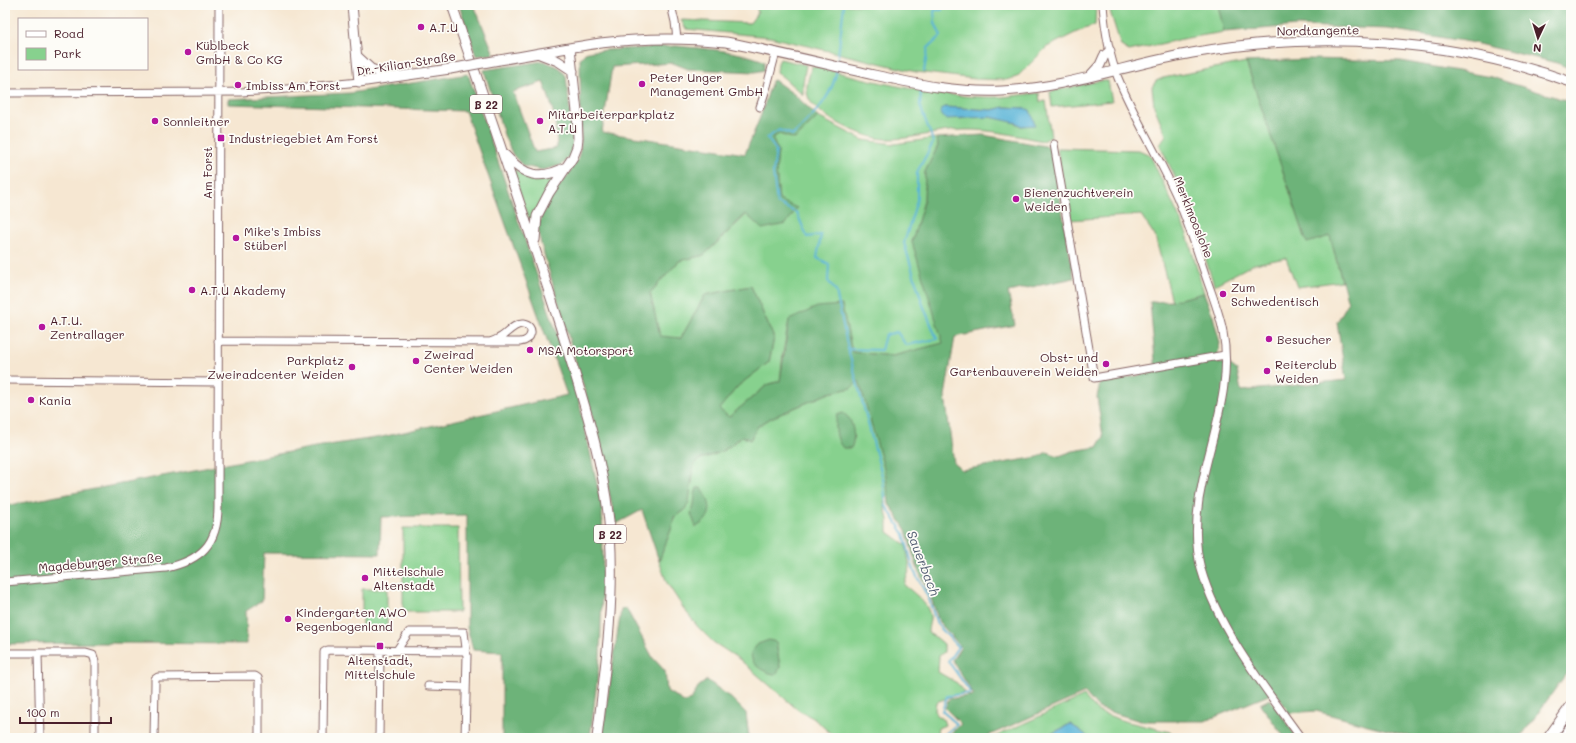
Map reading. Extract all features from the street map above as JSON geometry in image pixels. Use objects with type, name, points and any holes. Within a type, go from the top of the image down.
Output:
[{"type":"highway","points":[[1549,738],[1571,708]]},
{"type":"highway","points":[[1564,738],[1571,729]]},
{"type":"main road","points":[[352,5],[358,57],[359,82]]},
{"type":"main road","name":"B 22","points":[[452,5],[536,250],[590,425],[604,482],[610,532],[612,576],[610,630],[597,738]]},
{"type":"main road","name":"Dr.-Kilian-Straße","points":[[359,82],[570,48],[634,40],[677,39],[726,42],[776,52]]},
{"type":"main road","name":"Nordtangente","points":[[776,52],[908,82],[970,91],[1009,91],[1039,88],[1065,83],[1192,53],[1258,44],[1312,41],[1365,41],[1422,46],[1470,54],[1512,64],[1571,82]]},
{"type":"main road","points":[[536,250],[535,230],[537,216],[548,194],[567,167],[577,147],[578,138],[570,48]]},
{"type":"main road","points":[[1090,76],[1100,65],[1104,56],[1110,50]]},
{"type":"main road","points":[[537,54],[558,61],[573,71]]},
{"type":"main road","points":[[358,57],[365,65],[377,72],[396,77]]},
{"type":"main road","points":[[503,153],[520,170],[532,174],[542,176],[555,173],[567,167]]},
{"type":"street","name":"Am Forst","points":[[218,518],[219,5]]},
{"type":"street","points":[[671,5],[676,22],[677,39]]},
{"type":"street","name":"Merklmooslohe","points":[[1103,5],[1104,20],[1115,70],[1123,91],[1188,223],[1217,308],[1223,332],[1226,355],[1221,406],[1202,484],[1198,516],[1198,549],[1201,569],[1217,610],[1241,652],[1301,738]]},
{"type":"street","points":[[760,107],[776,52]]},
{"type":"street","name":"Dr.-Kilian-Straße","points":[[5,93],[218,92],[276,90],[359,82]]},
{"type":"street","points":[[1054,144],[1094,378],[1226,355]]},
{"type":"street","points":[[218,340],[490,342],[525,342],[529,339],[531,334],[526,325],[520,324],[498,339],[490,342]]},
{"type":"street","points":[[5,380],[218,382]]},
{"type":"street","name":"Magdeburger Straße","points":[[5,582],[152,570],[182,564],[194,559],[208,546],[214,535],[218,518]]},
{"type":"street","points":[[397,650],[409,632],[464,632],[465,651],[467,655],[465,738]]},
{"type":"street","points":[[322,738],[324,652],[328,650],[465,651]]},
{"type":"street","points":[[379,738],[380,650]]},
{"type":"street","points":[[5,653],[86,653],[95,657],[95,738]]},
{"type":"street","points":[[38,653],[40,738]]},
{"type":"street","points":[[154,738],[155,683],[158,677],[255,676],[260,681],[259,738]]},
{"type":"street","points":[[428,686],[466,687]]},
{"type":"green space","points":[[459,5],[474,5],[494,54],[476,56]]},
{"type":"green space","points":[[755,5],[1096,5],[1095,25],[1047,47],[1017,77],[1006,80],[976,79],[916,72],[770,37],[686,29],[681,20],[750,23],[758,12]]},
{"type":"green space","points":[[1108,5],[1218,5],[1224,32],[1187,38],[1129,51],[1121,46]]},
{"type":"green space","points":[[1218,5],[1571,5],[1571,69],[1557,63],[1470,42],[1388,29],[1297,26],[1224,32]]},
{"type":"green space","points":[[676,46],[721,50],[743,54],[764,61],[764,70],[755,72],[688,69],[673,63],[612,67],[602,132],[745,154],[761,115],[772,81],[774,80],[795,95],[818,117],[795,139],[779,134],[772,138],[778,151],[776,171],[779,200],[797,208],[786,224],[762,229],[746,214],[704,255],[679,261],[650,293],[660,336],[681,338],[705,295],[751,286],[774,338],[769,362],[738,386],[719,409],[729,417],[767,385],[780,381],[789,320],[817,307],[842,305],[852,352],[893,356],[943,343],[912,242],[924,201],[925,172],[938,146],[937,138],[983,135],[1051,147],[1074,278],[1008,292],[1015,325],[955,337],[945,396],[954,463],[962,470],[1038,457],[1047,452],[1059,456],[1073,451],[1097,447],[1103,437],[1097,397],[1100,383],[1156,372],[1150,302],[1172,301],[1204,293],[1213,316],[1220,343],[1216,363],[1229,364],[1237,370],[1241,391],[1346,380],[1337,322],[1348,303],[1330,236],[1307,243],[1246,62],[1309,59],[1401,61],[1491,77],[1571,102],[1571,667],[1520,738],[1416,738],[1316,711],[1289,713],[1276,692],[1205,721],[1140,721],[1098,708],[1085,693],[983,738],[953,738],[948,736],[961,724],[945,708],[949,699],[974,695],[952,660],[961,647],[939,622],[929,592],[918,570],[906,530],[889,504],[886,475],[859,381],[851,388],[829,393],[771,418],[758,426],[750,440],[742,436],[724,450],[714,455],[702,458],[694,464],[689,502],[684,511],[674,517],[672,527],[659,561],[642,510],[616,524],[593,419],[541,244],[538,228],[541,217],[551,197],[571,171],[578,159],[581,145],[580,59],[585,53],[592,51]]},
{"type":"green space","points":[[780,59],[806,65],[803,95],[777,72]]},
{"type":"green space","points":[[544,61],[560,68],[566,76],[573,140],[571,154],[562,165],[543,170],[523,166],[513,155],[505,138],[484,70]],"holes":[[[543,82],[554,115],[557,148],[535,152],[513,92]]]},
{"type":"green space","points":[[1246,62],[1307,242],[1330,236],[1342,281],[1297,287],[1286,258],[1254,264],[1214,285],[1189,207],[1160,145],[1166,135],[1154,106],[1152,87],[1156,81],[1163,78]]},
{"type":"green space","points":[[812,66],[906,88],[954,95],[1002,97],[1039,93],[1040,102],[1046,101],[1051,137],[1043,141],[1004,133],[974,130],[954,130],[895,139],[877,138],[866,135],[832,120],[814,106],[809,99],[807,91]],"holes":[[[944,107],[992,110],[1004,107],[1023,108],[1026,125],[1021,126],[1007,120],[991,117],[960,119]]]},
{"type":"green space","points":[[468,74],[577,392],[602,507],[603,558],[600,657],[590,738],[502,738],[502,652],[473,650],[467,627],[467,515],[381,517],[380,554],[264,553],[262,601],[246,611],[247,644],[5,644],[5,506],[315,447],[382,437],[567,395],[465,111],[228,104],[228,99],[350,93]]},
{"type":"green space","points":[[1098,81],[1108,81],[1112,101],[1052,107],[1050,92]]},
{"type":"green space","points":[[818,117],[863,140],[894,144],[937,138],[938,146],[925,172],[924,201],[912,242],[944,343],[893,356],[852,352],[842,306],[789,320],[780,381],[767,385],[729,417],[718,410],[738,386],[769,362],[774,338],[751,286],[705,295],[681,338],[660,337],[650,293],[679,261],[704,255],[747,214],[779,200],[776,171],[778,151],[772,138],[779,134],[795,139]]},
{"type":"green space","points":[[1057,148],[1139,150],[1150,155],[1187,234],[1204,293],[1172,301],[1155,236],[1141,215],[1070,220]]},
{"type":"green space","points":[[511,167],[523,175],[532,178],[543,179],[557,176],[531,225]]},
{"type":"green space","points":[[859,380],[886,475],[888,494],[884,503],[888,520],[888,532],[906,545],[910,568],[904,585],[921,600],[928,610],[930,620],[928,633],[944,644],[944,652],[939,656],[938,672],[957,683],[965,692],[936,702],[936,714],[943,719],[945,725],[938,728],[936,738],[836,738],[813,718],[798,710],[739,659],[713,642],[698,627],[667,583],[659,561],[672,527],[674,517],[684,511],[692,483],[694,464],[724,450],[742,436],[750,440],[758,426],[771,418],[829,393],[851,388]],"holes":[[[776,642],[780,667],[751,652]]]},
{"type":"green space","points":[[843,413],[848,417],[854,434],[851,448],[843,448],[837,437],[837,415]]},
{"type":"green space","points":[[697,488],[701,488],[705,494],[708,499],[710,509],[706,519],[696,527],[691,514]]},
{"type":"green space","points":[[403,528],[458,528],[459,612],[403,612]]},
{"type":"green space","points":[[362,589],[387,589],[387,629],[362,629]]},
{"type":"green space","points":[[626,608],[653,658],[665,671],[667,691],[684,702],[691,700],[698,687],[707,680],[731,698],[746,713],[749,738],[602,738],[621,610]]},
{"type":"green space","points":[[769,640],[776,642],[780,667],[777,674],[761,669],[753,662],[752,659],[751,652],[758,644]]},
{"type":"green space","points":[[1084,696],[1097,711],[1124,721],[1170,732],[1176,738],[1089,738],[1070,724],[1043,738],[992,738]]},
{"type":"green space","points":[[1270,699],[1297,738],[1285,738],[1260,704]]},
{"type":"water","points":[[944,107],[992,110],[1004,107],[1023,108],[1030,110],[1035,125],[1021,126],[1017,123],[990,117],[945,119],[941,114],[941,110]]},
{"type":"water","points":[[1070,724],[1089,738],[1044,738]]},
{"type":"waterway","name":"Sauerbach","points":[[837,64],[844,5]]},
{"type":"waterway","name":"Sauerbach","points":[[924,71],[928,48],[941,36],[935,23],[934,11],[942,10],[942,5]]},
{"type":"waterway","name":"Sauerbach","points":[[950,5],[956,5]]},
{"type":"waterway","name":"Sauerbach","points":[[837,68],[835,79],[827,97],[815,113],[793,135],[779,130],[767,138],[776,150],[773,173],[777,203],[797,213],[807,237],[821,235],[817,258],[829,264],[828,281],[836,291],[848,349],[883,479],[886,506],[904,534],[914,571],[928,597],[937,624],[958,647],[948,661],[971,693],[947,696],[942,711],[957,724],[941,738],[943,738]]},
{"type":"waterway","name":"Sauerbach","points":[[848,349],[881,350],[885,335],[897,332],[906,345],[937,339],[923,305],[904,243],[917,200],[917,172],[933,143],[920,106],[921,90]]},
{"type":"place","name":"A.T.U","points":[[421,27]]},
{"type":"place","name":"Küblbeck GmbH & Co KG","points":[[188,52]]},
{"type":"place","name":"Peter Unger Management GmbH","points":[[642,84]]},
{"type":"place","name":"Imbiss Am Forst","points":[[238,85]]},
{"type":"place","name":"Sonnleitner","points":[[155,121]]},
{"type":"place","name":"Mitarbeiterparkplatz A.T.U","points":[[540,121]]},
{"type":"place","name":"Industriegebiet Am Forst","points":[[221,138]]},
{"type":"place","name":"Bienenzuchtverein Weiden","points":[[1016,199]]},
{"type":"place","name":"Mike's Imbiss Stüberl","points":[[236,238]]},
{"type":"place","name":"A.T.U Akademy","points":[[192,290]]},
{"type":"place","name":"Zum Schwedentisch","points":[[1223,294]]},
{"type":"place","name":"A.T.U. Zentrallager","points":[[42,327]]},
{"type":"place","name":"Besucher","points":[[1269,339]]},
{"type":"place","name":"MSA Motorsport","points":[[530,350]]},
{"type":"place","name":"Zweirad Center Weiden","points":[[416,361]]},
{"type":"place","name":"Obst- und Gartenbauverein Weiden","points":[[1106,364]]},
{"type":"place","name":"Parkplatz Zweiradcenter Weiden","points":[[352,367]]},
{"type":"place","name":"Reiterclub Weiden","points":[[1267,371]]},
{"type":"place","name":"Kania","points":[[31,400]]},
{"type":"place","name":"Mittelschule Altenstadt","points":[[365,578]]},
{"type":"place","name":"Kindergarten AWO Regenbogenland","points":[[288,619]]},
{"type":"place","name":"Altenstadt, Mittelschule","points":[[380,646]]}]
